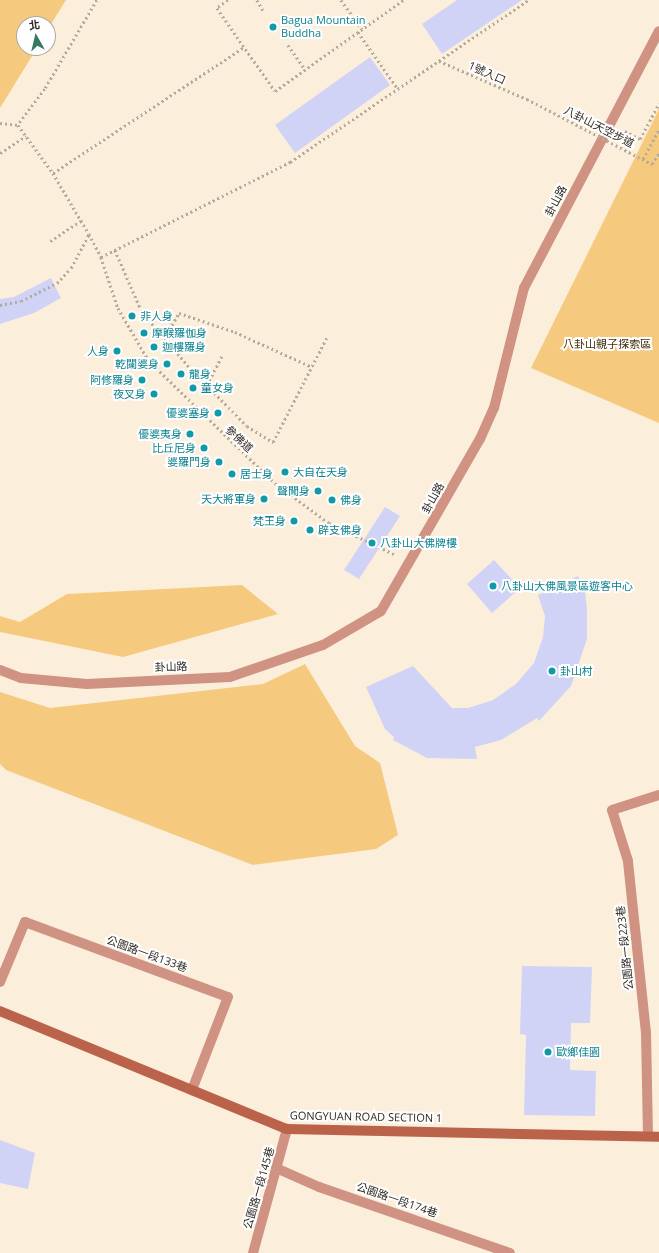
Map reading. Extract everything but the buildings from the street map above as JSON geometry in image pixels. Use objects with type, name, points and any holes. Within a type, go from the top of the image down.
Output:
[{"type":"main road","name":"GONGYUAN ROAD SECTION 1","points":[[0,1011],[287,1129],[659,1136]]},
{"type":"street","name":"卦山路","points":[[0,670],[21,678],[87,684],[230,677],[323,645],[381,610],[411,562],[480,439],[494,408],[524,288],[659,31]]},
{"type":"street","name":"公園路一段223巷","points":[[648,1136],[646,1033],[628,861],[612,810],[659,795]]},
{"type":"street","name":"公園路一段133巷","points":[[0,982],[24,922],[228,997],[192,1090]]},
{"type":"street","name":"公園路一段145巷","points":[[253,1253],[287,1129]]},
{"type":"street","name":"公園路一段174巷","points":[[276,1168],[320,1187],[510,1253]]},
{"type":"path","points":[[0,123],[18,125],[45,89],[97,0]]},
{"type":"path","points":[[228,0],[217,8],[275,91],[403,0]]},
{"type":"path","points":[[256,0],[263,10]]},
{"type":"path","points":[[341,0],[362,29]]},
{"type":"path","points":[[101,257],[290,162],[528,0]]},
{"type":"path","points":[[358,32],[398,89]]},
{"type":"path","points":[[288,45],[305,69]]},
{"type":"path","points":[[53,173],[244,47]]},
{"type":"path","name":"1號入口","points":[[439,61],[528,99]]},
{"type":"path","name":"八卦山天空步道","points":[[528,99],[652,164],[659,153]]},
{"type":"path","points":[[610,123],[640,139],[659,104]]},
{"type":"path","name":"參佛道","points":[[18,125],[53,173],[89,234],[101,257],[118,308],[149,361],[275,484],[329,523],[411,562]]},
{"type":"path","points":[[643,159],[659,128]]},
{"type":"path","points":[[0,153],[26,136]]},
{"type":"path","points":[[50,241],[81,221]]},
{"type":"path","points":[[0,305],[21,301],[57,283],[71,268],[89,234]]},
{"type":"path","points":[[115,250],[142,312],[207,386],[246,426],[273,442],[327,337]]},
{"type":"path","points":[[164,338],[179,313],[235,332],[312,367]]},
{"type":"path","points":[[207,386],[222,356]]},
{"type":"green space","points":[[0,0],[66,0],[56,16],[16,16],[16,56],[32,56],[0,108]]},
{"type":"green space","name":"八卦山親子探索區","points":[[659,109],[659,423],[531,368]]},
{"type":"green space","points":[[242,585],[278,614],[123,657],[0,632],[0,616],[20,622],[67,594]]},
{"type":"green space","points":[[305,664],[355,746],[380,763],[398,835],[376,849],[253,865],[6,770],[0,764],[0,692],[50,708],[263,684]]},
{"type":"place","name":"Bagua Mountain Buddha","points":[[273,27]]},
{"type":"place","name":"非人身","points":[[132,316]]},
{"type":"place","name":"摩睺羅伽身","points":[[144,333]]},
{"type":"place","name":"迦樓羅身","points":[[154,347]]},
{"type":"place","name":"人身","points":[[117,351]]},
{"type":"place","name":"乾闥婆身","points":[[167,364]]},
{"type":"place","name":"龍身","points":[[181,374]]},
{"type":"place","name":"阿修羅身","points":[[142,380]]},
{"type":"place","name":"童女身","points":[[193,388]]},
{"type":"place","name":"夜叉身","points":[[154,394]]},
{"type":"place","name":"優婆塞身","points":[[218,413]]},
{"type":"place","name":"優婆夷身","points":[[190,434]]},
{"type":"place","name":"比丘尼身","points":[[204,448]]},
{"type":"place","name":"婆羅門身","points":[[219,462]]},
{"type":"place","name":"大自在天身","points":[[285,472]]},
{"type":"place","name":"居士身","points":[[232,474]]},
{"type":"place","name":"聲聞身","points":[[318,491]]},
{"type":"place","name":"天大將軍身","points":[[264,499]]},
{"type":"place","name":"佛身","points":[[332,500]]},
{"type":"place","name":"梵王身","points":[[294,521]]},
{"type":"place","name":"辟支佛身","points":[[310,530]]},
{"type":"place","name":"八卦山大佛牌樓","points":[[372,543]]},
{"type":"place","name":"八卦山大佛風景區遊客中心","points":[[493,586]]},
{"type":"place","name":"卦山村","points":[[552,671]]},
{"type":"place","name":"歐鄉佳園","points":[[548,1052]]}]
